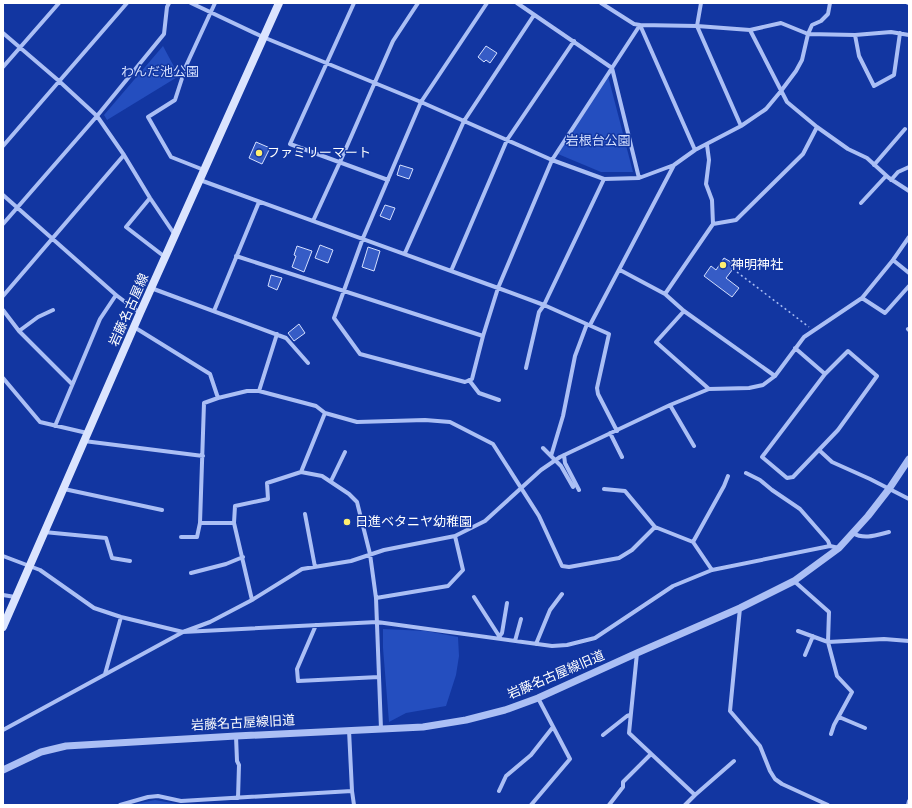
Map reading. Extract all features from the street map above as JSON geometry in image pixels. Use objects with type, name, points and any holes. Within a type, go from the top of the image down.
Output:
[{"type":"main road","name":"岩藤名古屋線","points":[[3,626],[199,179],[279,3]]},
{"type":"street","points":[[3,67],[59,3]]},
{"type":"street","points":[[3,146],[127,3]]},
{"type":"street","points":[[3,224],[164,34],[167,7],[169,3]]},
{"type":"street","points":[[190,3],[263,37],[421,102],[552,160],[604,179],[640,178],[674,165],[695,150],[741,126],[766,109],[781,92],[796,71],[802,60],[808,34],[812,26],[821,21],[828,14],[830,3]]},
{"type":"street","points":[[204,170],[171,157],[148,117],[175,100],[186,66],[215,3]]},
{"type":"street","points":[[354,3],[290,144],[388,180]]},
{"type":"street","points":[[313,221],[393,41],[418,3]]},
{"type":"street","points":[[487,3],[421,102],[363,238],[334,318],[360,354],[465,382],[472,379],[483,336],[498,288],[552,160],[640,25]]},
{"type":"street","points":[[517,3],[612,68],[640,178]]},
{"type":"street","points":[[601,3],[634,24],[640,25],[697,26],[750,30],[781,23],[808,34],[855,35],[891,32],[909,35]]},
{"type":"street","points":[[701,3],[697,26],[741,126]]},
{"type":"street","points":[[405,253],[464,121],[534,15]]},
{"type":"street","points":[[640,25],[695,150]]},
{"type":"street","points":[[750,30],[787,102],[817,127],[848,149],[867,158],[891,180],[909,191]]},
{"type":"street","points":[[3,33],[59,81],[96,116],[124,155],[175,235]]},
{"type":"street","points":[[855,35],[859,56],[874,86],[894,74],[900,33]]},
{"type":"street","points":[[451,271],[507,140],[574,41]]},
{"type":"street","points":[[713,224],[736,220],[803,154],[817,127]]},
{"type":"street","points":[[874,165],[905,129]]},
{"type":"street","points":[[666,294],[713,224],[712,200],[706,184],[709,160],[707,145]]},
{"type":"street","points":[[3,296],[124,155]]},
{"type":"street","points":[[551,456],[563,416],[575,356],[589,324],[620,270],[674,165]]},
{"type":"street","points":[[891,180],[898,172],[909,167]]},
{"type":"street","points":[[861,203],[886,176]]},
{"type":"street","points":[[199,179],[498,288],[589,324],[609,334],[597,388],[598,394],[617,431]]},
{"type":"street","points":[[526,368],[540,312],[604,179]]},
{"type":"street","points":[[3,195],[116,295],[140,313]]},
{"type":"street","points":[[150,198],[126,227],[165,258]]},
{"type":"street","points":[[214,311],[259,202]]},
{"type":"street","points":[[3,730],[183,632],[210,622],[252,600],[302,568],[351,561],[384,550],[455,536],[485,521],[541,470],[564,455],[670,405],[709,389],[749,388],[763,385],[775,376],[804,337],[862,298],[893,260],[909,237]]},
{"type":"street","points":[[236,256],[483,336]]},
{"type":"street","points":[[893,260],[909,273]]},
{"type":"street","points":[[620,270],[666,294],[684,311],[775,376]]},
{"type":"street","points":[[862,298],[885,313],[909,286]]},
{"type":"street","points":[[152,288],[286,338],[308,363]]},
{"type":"street","points":[[55,426],[100,319],[116,295]]},
{"type":"street","points":[[3,310],[19,331],[72,384]]},
{"type":"street","points":[[19,331],[38,317],[53,310]]},
{"type":"street","points":[[684,311],[656,342],[709,389]]},
{"type":"street","points":[[134,327],[210,374],[218,398]]},
{"type":"street","points":[[259,391],[277,334]]},
{"type":"street","points":[[795,348],[825,374]]},
{"type":"street","points":[[848,351],[877,376],[838,430],[818,450],[793,477],[787,478],[762,457],[825,374],[848,351]]},
{"type":"street","points":[[3,378],[40,422],[86,437],[203,456]]},
{"type":"street","points":[[469,380],[479,393],[499,400]]},
{"type":"street","points":[[181,537],[197,537],[200,524],[204,403],[248,391],[259,391],[316,406],[325,413],[356,422],[425,420],[450,422],[493,444],[539,516],[562,566],[569,567],[618,558],[632,550],[655,527]]},
{"type":"street","points":[[670,405],[694,446]]},
{"type":"street","points":[[301,472],[325,413]]},
{"type":"street","points":[[610,434],[622,457]]},
{"type":"street","points":[[543,448],[561,466],[573,487]]},
{"type":"street","points":[[818,450],[832,462],[909,499]]},
{"type":"street","points":[[331,481],[345,452]]},
{"type":"street","points":[[564,455],[566,463],[580,490]]},
{"type":"street","name":"岩藤名古屋線旧道","points":[[3,770],[41,752],[66,746],[423,727],[466,720],[505,710],[538,698],[740,608],[794,582],[839,548],[868,516],[889,489],[909,459]]},
{"type":"street","points":[[252,600],[234,523],[235,506],[268,499],[267,483],[301,472],[322,476],[349,494],[357,502],[370,554],[376,598],[381,729]]},
{"type":"street","points":[[746,473],[760,480],[800,509],[828,541],[830,546]]},
{"type":"street","points":[[693,542],[728,476]]},
{"type":"street","points":[[63,489],[162,510]]},
{"type":"street","points":[[604,489],[625,491],[655,527],[693,542],[712,570]]},
{"type":"street","points":[[304,514],[315,567]]},
{"type":"street","points":[[200,524],[234,523]]},
{"type":"street","points":[[44,532],[106,538],[112,558],[130,561]]},
{"type":"street","points":[[853,533],[858,537],[866,537],[889,532]]},
{"type":"street","points":[[376,598],[448,586],[463,570],[455,536]]},
{"type":"street","points":[[3,556],[40,570],[94,608],[121,617],[183,632],[377,622],[552,646],[567,645],[595,638],[673,586],[712,570],[830,546],[839,548]]},
{"type":"street","points":[[191,573],[226,564],[242,557]]},
{"type":"street","points":[[794,582],[829,612],[828,642],[837,676],[852,692],[831,734]]},
{"type":"street","points":[[536,644],[550,610],[562,594]]},
{"type":"street","points":[[3,595],[15,597]]},
{"type":"street","points":[[474,597],[500,638]]},
{"type":"street","points":[[500,638],[507,603]]},
{"type":"street","points":[[740,608],[730,711],[760,746],[770,771],[775,779],[782,784],[828,805]]},
{"type":"street","points":[[105,674],[121,617]]},
{"type":"street","points":[[515,641],[521,619]]},
{"type":"street","points":[[316,625],[298,668],[298,681],[379,677]]},
{"type":"street","points":[[798,631],[828,642],[884,639],[909,641]]},
{"type":"street","points":[[805,655],[813,636]]},
{"type":"street","points":[[637,653],[629,733],[695,795]]},
{"type":"street","points":[[531,805],[570,759],[538,698]]},
{"type":"street","points":[[603,736],[630,715]]},
{"type":"street","points":[[839,717],[865,728]]},
{"type":"street","points":[[499,791],[506,776],[531,754],[553,727]]},
{"type":"street","points":[[349,730],[354,805]]},
{"type":"street","points":[[236,736],[237,761],[239,764],[238,798]]},
{"type":"street","points":[[609,805],[623,787],[623,782],[651,754]]},
{"type":"street","points":[[685,805],[734,761]]},
{"type":"street","points":[[120,805],[148,797],[158,796],[181,801],[352,791]]},
{"type":"street","points":[[908,805],[909,801]]},
{"type":"path","points":[[733,269],[814,331]]},
{"type":"green space","name":"わんだ池公園","points":[[163,46],[179,76],[107,120],[104,115]]},
{"type":"green space","name":"岩根台公園","points":[[608,76],[633,172],[601,172],[558,154]]},
{"type":"green space","points":[[383,629],[426,631],[458,637],[459,656],[456,675],[446,706],[406,713],[389,722],[383,648]]},
{"type":"green space","points":[[155,800],[183,805],[130,805]]},
{"type":"building","points":[[486,46],[497,53],[490,63],[486,60],[484,62],[478,57]]},
{"type":"building","name":"ファミリーマート","points":[[256,142],[270,148],[262,164],[249,158]]},
{"type":"building","points":[[400,165],[413,169],[409,179],[397,175]]},
{"type":"building","points":[[385,205],[395,208],[390,220],[380,216]]},
{"type":"building","points":[[320,245],[333,250],[328,263],[315,258]]},
{"type":"building","points":[[297,246],[312,251],[304,272],[292,267],[296,256],[294,255]]},
{"type":"building","points":[[368,247],[380,251],[374,271],[362,267]]},
{"type":"building","points":[[724,258],[736,265],[726,278],[739,288],[732,297],[704,276],[711,266],[716,270]]},
{"type":"building","points":[[271,275],[282,278],[277,290],[268,286]]},
{"type":"building","points":[[299,324],[305,333],[294,341],[288,333]]},
{"type":"place","name":"ファミリーマート","points":[[259,153]]},
{"type":"place","name":"神明神社","points":[[723,265]]},
{"type":"place","name":"日進ベタニヤ幼稚園","points":[[347,522]]}]
